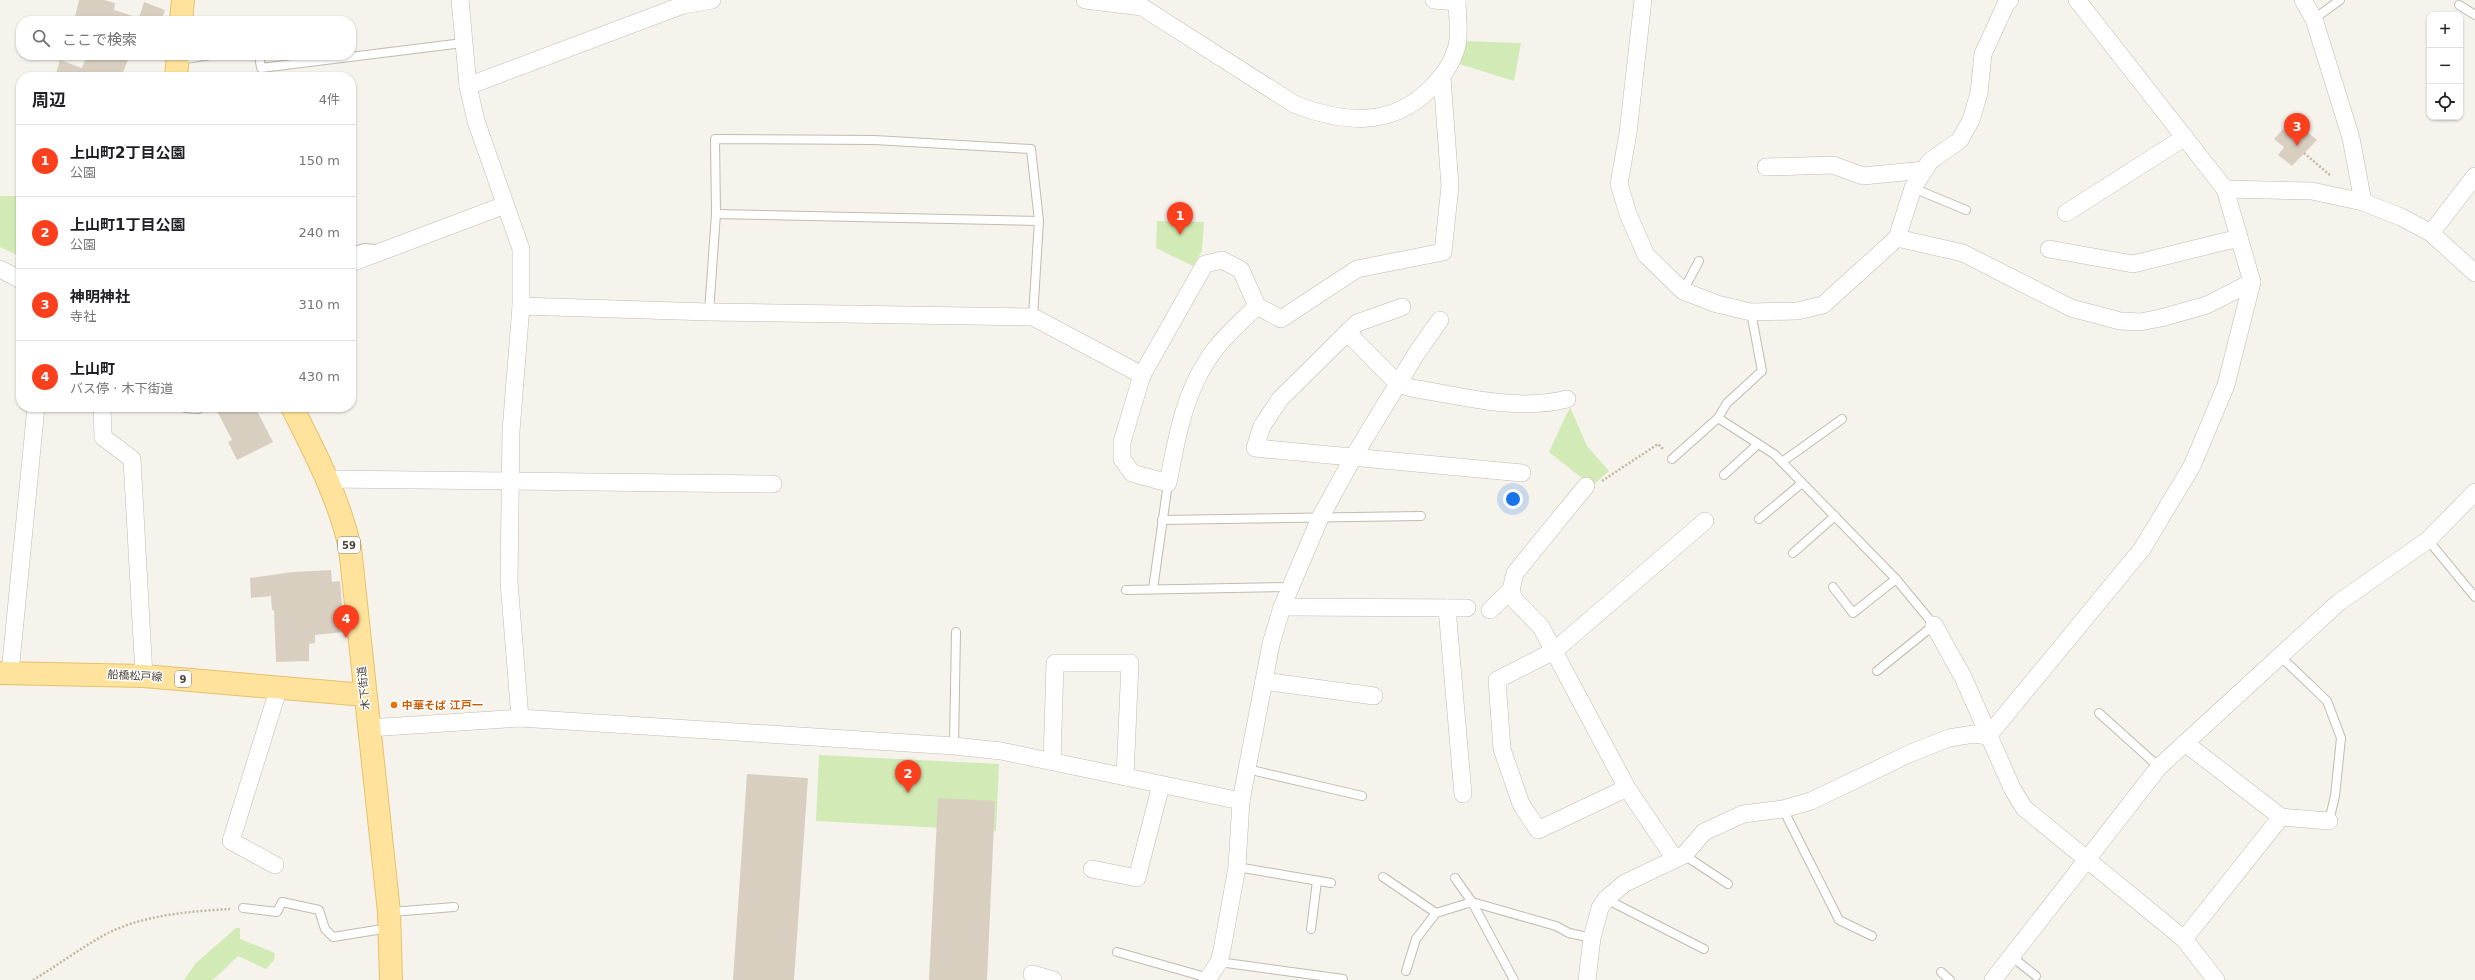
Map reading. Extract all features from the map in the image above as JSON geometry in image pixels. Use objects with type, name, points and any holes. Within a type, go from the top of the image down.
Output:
[{"type":"main road","points":[[181,16],[183,0]]},
{"type":"main road","name":"木下街道","points":[[294,412],[328,479],[345,526],[350,548],[364,695],[369,728],[389,920],[390,980]]},
{"type":"main road","name":"船橋松戸線","points":[[5,673],[144,676],[364,695]]},
{"type":"street","points":[[460,0],[468,86],[476,121],[520,249],[521,306],[511,431],[509,582],[520,718]]},
{"type":"street","points":[[468,86],[676,8],[712,0]]},
{"type":"street","points":[[1094,0],[1142,7],[1294,104],[1312,112],[1346,119],[1375,117],[1398,112],[1421,98],[1442,77],[1451,62],[1457,44],[1457,1],[1434,0]]},
{"type":"street","points":[[1643,0],[1628,133],[1619,184],[1628,214],[1646,255],[1683,291],[1717,304],[1751,312],[1797,311],[1823,305],[1897,238],[1912,188],[1930,161],[1960,140],[1971,120],[1979,92],[1983,54],[2006,4],[2010,0]]},
{"type":"street","points":[[1988,736],[2142,549],[2192,466],[2226,385],[2252,282],[2225,190],[2185,137],[2076,0]]},
{"type":"street","points":[[2303,0],[2314,19],[2351,138],[2363,202]]},
{"type":"street","points":[[1257,306],[1216,348],[1193,385],[1179,425],[1168,483],[1132,473],[1122,459],[1122,442],[1142,376],[1205,264],[1222,260],[1241,270],[1257,306],[1281,319],[1357,269],[1443,252],[1450,186],[1442,77]]},
{"type":"street","points":[[2066,213],[2185,137]]},
{"type":"street","points":[[1766,167],[1833,165],[1863,176],[1925,170]]},
{"type":"street","points":[[2431,233],[2473,183]]},
{"type":"street","points":[[2225,190],[2312,191],[2363,202],[2401,218],[2431,233],[2475,273]]},
{"type":"street","points":[[356,261],[505,205]]},
{"type":"street","points":[[1897,238],[1963,253],[2071,308],[2120,321],[2140,322],[2161,318],[2208,305],[2252,282]]},
{"type":"street","points":[[2049,249],[2133,264],[2239,238]]},
{"type":"street","points":[[0,269],[16,277]]},
{"type":"street","points":[[521,306],[709,312],[1033,317],[1142,376]]},
{"type":"street","points":[[1402,306],[1357,323],[1347,332],[1280,399],[1262,426],[1255,448],[1354,456],[1522,473]]},
{"type":"street","points":[[1208,979],[1219,962],[1236,867],[1241,801],[1246,769],[1264,681],[1282,607],[1320,518],[1354,456],[1397,383],[1440,320]]},
{"type":"street","points":[[1347,332],[1397,383],[1411,388],[1523,404],[1545,405],[1567,399]]},
{"type":"street","points":[[5,673],[35,412]]},
{"type":"street","points":[[102,412],[103,437],[132,460],[144,676]]},
{"type":"street","points":[[328,479],[773,484]]},
{"type":"street","points":[[1586,486],[1515,573],[1511,590],[1514,599],[1541,627],[1626,788],[1679,857]]},
{"type":"street","points":[[1993,980],[2087,857],[2160,767],[2279,655],[2338,603],[2428,540],[2475,492]]},
{"type":"street","points":[[1626,788],[1538,830],[1522,804],[1502,749],[1497,680],[1554,651],[1705,521]]},
{"type":"street","points":[[1490,610],[1511,590]]},
{"type":"street","points":[[1282,607],[1467,608]]},
{"type":"street","points":[[1447,608],[1462,794]]},
{"type":"street","points":[[1934,625],[1963,677],[2012,788],[2024,808],[2087,857],[2184,939],[2216,980]]},
{"type":"street","points":[[1052,761],[1055,663],[1130,663],[1125,777]]},
{"type":"street","points":[[1264,681],[1374,696]]},
{"type":"street","points":[[275,865],[231,842],[279,687]]},
{"type":"street","points":[[369,728],[520,718],[954,746],[1001,751],[1241,801]]},
{"type":"street","points":[[1587,980],[1592,938],[1600,908],[1606,899],[1625,882],[1679,857],[1704,832],[1743,814],[1783,809],[1811,801],[1833,792],[1853,780],[1911,753],[1949,738],[1974,734],[1988,736]]},
{"type":"street","points":[[2185,743],[2281,817],[2329,821]]},
{"type":"street","points":[[1092,869],[1137,878],[1161,785]]},
{"type":"street","points":[[2184,939],[2281,817]]},
{"type":"street","points":[[1032,974],[1053,980]]},
{"type":"lane","points":[[2314,19],[2340,0]]},
{"type":"lane","points":[[2459,4],[2475,15]]},
{"type":"lane","points":[[356,56],[463,42]]},
{"type":"lane","points":[[177,64],[192,60]]},
{"type":"lane","points":[[260,60],[261,68],[323,60]]},
{"type":"lane","points":[[709,312],[716,214],[715,139],[874,140],[1031,149],[1039,221],[1033,317]]},
{"type":"lane","points":[[1912,188],[1966,210]]},
{"type":"lane","points":[[716,214],[1039,221]]},
{"type":"lane","points":[[356,250],[364,248],[384,250]]},
{"type":"lane","points":[[1683,291],[1699,261]]},
{"type":"lane","points":[[1672,459],[1718,418],[1727,403],[1762,371],[1751,312]]},
{"type":"lane","points":[[1718,418],[1774,454],[1896,578],[1934,625],[1877,671]]},
{"type":"lane","points":[[1782,462],[1842,419]]},
{"type":"lane","points":[[1724,475],[1758,444]]},
{"type":"lane","points":[[1153,589],[1168,483]]},
{"type":"lane","points":[[1759,519],[1802,483]]},
{"type":"lane","points":[[1162,520],[1421,516]]},
{"type":"lane","points":[[1793,553],[1835,516]]},
{"type":"lane","points":[[2428,540],[2475,597]]},
{"type":"lane","points":[[1833,587],[1853,613],[1896,578]]},
{"type":"lane","points":[[1126,590],[1290,587]]},
{"type":"lane","points":[[954,746],[956,632]]},
{"type":"lane","points":[[2279,655],[2327,701],[2342,738],[2335,796],[2329,821]]},
{"type":"lane","points":[[2098,713],[2160,767]]},
{"type":"lane","points":[[1246,769],[1362,796]]},
{"type":"lane","points":[[1783,809],[1839,920],[1872,936]]},
{"type":"lane","points":[[1679,857],[1728,884]]},
{"type":"lane","points":[[1236,867],[1331,883]]},
{"type":"lane","points":[[1383,877],[1436,913]]},
{"type":"lane","points":[[1455,878],[1472,902],[1514,980]]},
{"type":"lane","points":[[1311,930],[1317,881]]},
{"type":"lane","points":[[1606,899],[1704,949]]},
{"type":"lane","points":[[243,908],[277,912],[282,902],[319,910],[325,929],[333,936],[389,920],[454,907]]},
{"type":"lane","points":[[1406,971],[1416,939],[1436,913],[1472,902],[1556,926],[1569,934],[1592,938]]},
{"type":"lane","points":[[1117,952],[1208,979]]},
{"type":"lane","points":[[2011,956],[2036,976]]},
{"type":"lane","points":[[1219,962],[1343,979]]},
{"type":"lane","points":[[1941,972],[1950,980]]},
{"type":"path","points":[[1586,486],[1592,490],[1609,474],[1658,444]]},
{"type":"path","points":[[33,980],[109,933],[133,924],[173,915],[243,908]]},
{"type":"green space","points":[[1462,41],[1521,43],[1514,81],[1456,63]]},
{"type":"green space","points":[[0,196],[16,196],[16,255],[0,247]]},
{"type":"green space","points":[[1157,221],[1204,222],[1202,251],[1193,266],[1156,248]]},
{"type":"green space","points":[[1570,407],[1587,446],[1609,471],[1592,486],[1549,452]]},
{"type":"green space","points":[[819,755],[999,764],[996,831],[816,821]]},
{"type":"green space","points":[[236,928],[240,928],[240,939],[275,953],[274,960],[266,969],[238,956],[213,980],[184,980],[196,963]]},
{"type":"building","points":[[79,0],[104,0],[115,3],[114,10],[133,16],[75,16]]},
{"type":"building","points":[[144,2],[165,10],[163,16],[140,16]]},
{"type":"building","points":[[60,60],[82,68],[85,60],[128,60],[123,72],[56,72]]},
{"type":"building","points":[[2302,128],[2317,140],[2292,166],[2278,155],[2284,147],[2274,139],[2283,129],[2294,137]]},
{"type":"building","points":[[218,412],[258,412],[273,442],[237,460],[228,442],[232,440]]},
{"type":"building","points":[[331,570],[332,582],[340,581],[344,632],[315,635],[315,643],[309,644],[309,661],[276,662],[274,610],[272,610],[271,596],[251,598],[250,578],[293,572]]},
{"type":"building","points":[[747,774],[808,778],[794,980],[733,980]]},
{"type":"building","points":[[938,798],[995,801],[987,980],[929,980]]},
{"type":"place","name":"神明神社","points":[[2297,146]]},
{"type":"place","name":"上山町2丁目公園","points":[[1180,235]]},
{"type":"place","name":"上山町","points":[[346,638]]},
{"type":"place","name":"中華そば 江戸一","points":[[394,705]]},
{"type":"place","name":"上山町1丁目公園","points":[[908,793]]}]
